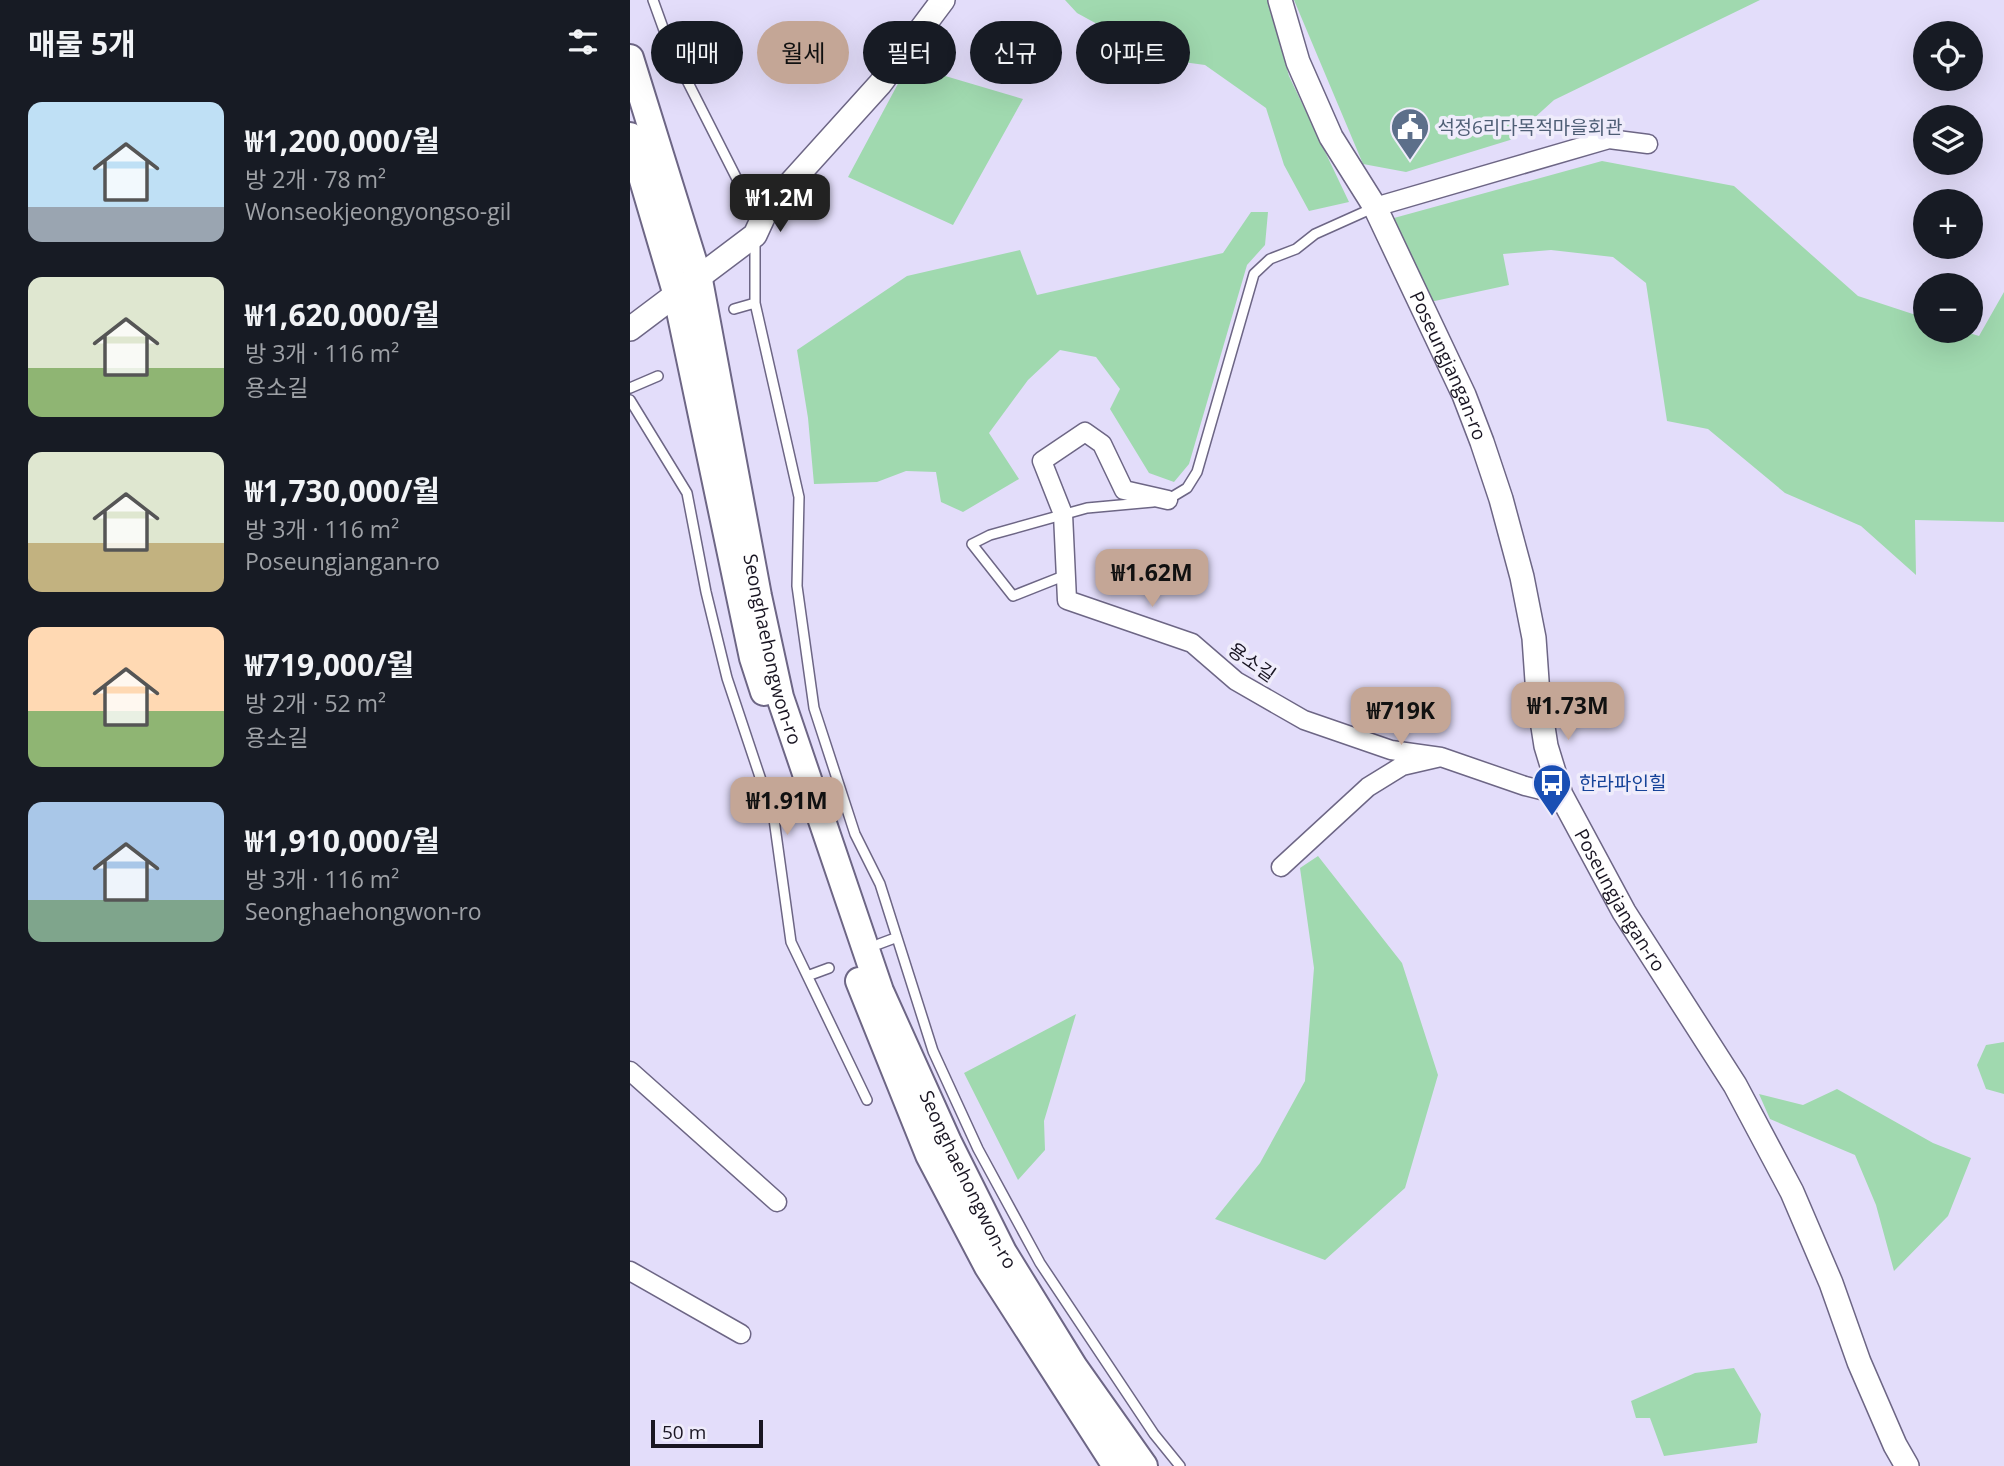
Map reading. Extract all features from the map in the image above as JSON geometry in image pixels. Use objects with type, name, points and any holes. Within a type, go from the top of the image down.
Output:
[{"type":"main road","name":"Seonghaehongwon-ro","points":[[630,58],[699,280],[758,596],[780,697],[880,992],[947,1142],[1003,1252],[1074,1367],[1144,1466]]},
{"type":"main road","name":"Seonghaehongwon-ro","points":[[630,136],[676,292],[753,658],[869,1010],[929,1155],[988,1266],[1116,1466]]},
{"type":"street","points":[[630,329],[676,292],[699,280],[755,234],[767,209],[880,84],[943,0]]},
{"type":"street","name":"Poseungjangan-ro","points":[[1280,0],[1298,62],[1331,137],[1375,207],[1464,396],[1502,499],[1534,638],[1538,695],[1546,746],[1562,795],[1624,912],[1735,1085],[1776,1161],[1831,1283],[1859,1362],[1907,1466]]},
{"type":"street","points":[[1375,207],[1609,139],[1648,144]]},
{"type":"street","name":"용소길","points":[[1168,500],[1124,490],[1102,444],[1085,432],[1042,461],[1063,514],[1067,600],[1192,643],[1237,681],[1304,720],[1391,750],[1441,757],[1525,786],[1562,795]]},
{"type":"street","points":[[1281,867],[1368,787],[1402,766],[1441,757]]},
{"type":"street","points":[[630,1071],[777,1202]]},
{"type":"street","points":[[630,1271],[741,1334]]},
{"type":"lane","points":[[653,0],[670,47],[738,181],[767,209]]},
{"type":"lane","points":[[1066,575],[1013,596],[972,544],[990,535],[1087,508],[1124,507],[1168,500],[1187,488],[1197,472],[1254,274],[1270,259],[1296,249],[1315,233],[1375,207]]},
{"type":"lane","points":[[755,234],[755,303],[799,497],[797,586],[814,708],[855,834],[880,884],[933,1051],[978,1149],[1040,1263],[1154,1434],[1180,1466]]},
{"type":"lane","points":[[734,309],[755,303]]},
{"type":"lane","points":[[630,388],[658,376]]},
{"type":"lane","points":[[630,400],[687,493],[706,592],[727,678],[774,819],[791,942],[810,975],[821,1007],[867,1100]]},
{"type":"lane","points":[[879,944],[895,938]]},
{"type":"lane","points":[[810,975],[829,968]]},
{"type":"green space","points":[[1065,0],[1268,0],[1289,76],[1349,202],[1309,211],[1284,165],[1266,108],[1205,65],[1190,63],[1190,21],[1092,21],[1077,13]]},
{"type":"green space","points":[[1294,0],[1760,0],[1554,100],[1510,140],[1406,172],[1363,164]]},
{"type":"green space","points":[[956,79],[1023,99],[953,225],[848,177],[898,84],[956,84]]},
{"type":"green space","points":[[1602,161],[1734,186],[1858,296],[1913,314],[1913,343],[1983,343],[1983,329],[2004,292],[2004,522],[1915,520],[1916,575],[1861,526],[1785,493],[1708,429],[1667,421],[1646,283],[1613,257],[1551,250],[1503,254],[1509,285],[1430,302],[1394,218]]},
{"type":"green space","points":[[1251,212],[1268,212],[1265,245],[1247,265],[1189,464],[1174,482],[1149,473],[1110,409],[1120,389],[1096,357],[1060,350],[1028,380],[989,433],[1019,479],[963,512],[941,502],[936,472],[906,471],[877,482],[814,484],[808,418],[797,350],[907,276],[1020,250],[1037,295],[1223,253]]},
{"type":"green space","points":[[1318,856],[1402,963],[1438,1075],[1405,1188],[1325,1260],[1215,1219],[1260,1163],[1305,1081],[1314,968],[1300,868]]},
{"type":"green space","points":[[1076,1014],[1044,1121],[1045,1150],[1018,1180],[964,1073]]},
{"type":"green space","points":[[2004,1042],[2004,1094],[1986,1089],[1977,1065],[1986,1045]]},
{"type":"green space","points":[[1837,1089],[1933,1143],[1971,1158],[1948,1216],[1894,1271],[1876,1205],[1855,1155],[1770,1119],[1759,1094],[1803,1105]]},
{"type":"green space","points":[[1734,1368],[1761,1414],[1757,1443],[1664,1456],[1650,1418],[1636,1418],[1631,1401],[1695,1373]]},
{"type":"place","name":"석정6리다목적마을회관","points":[[1410,161]]},
{"type":"place","name":"한라파인힐","points":[[1552,817]]}]
